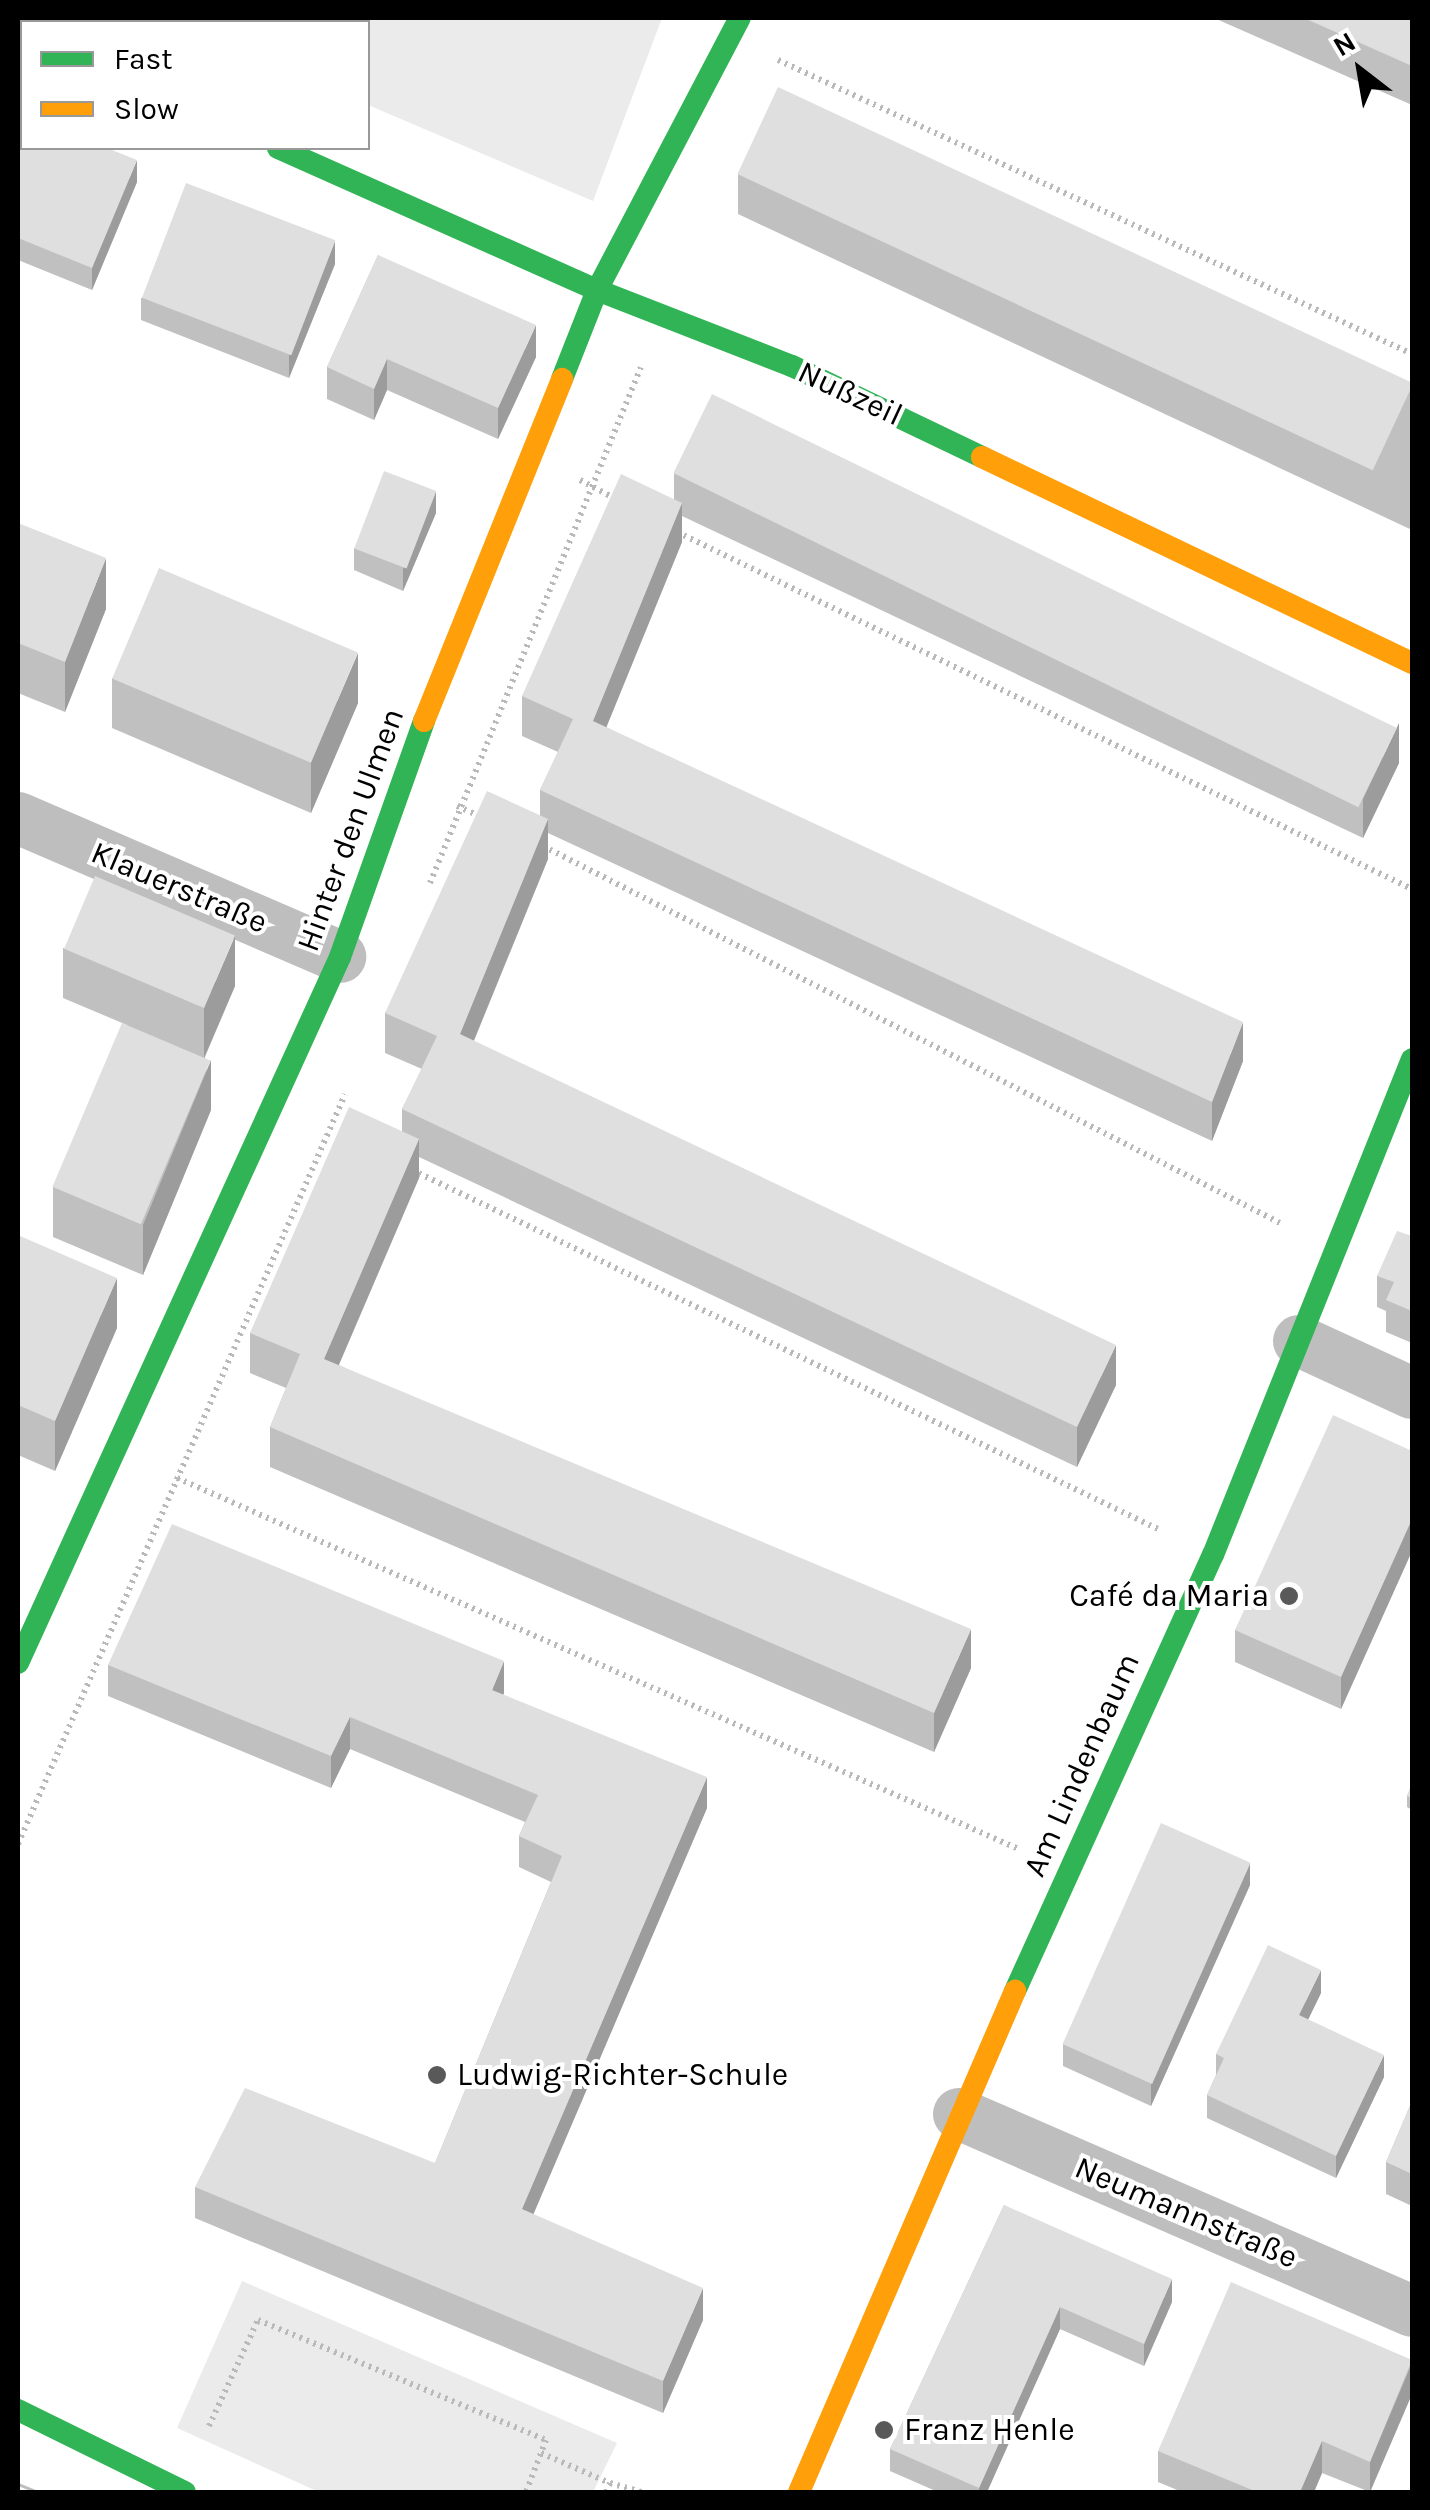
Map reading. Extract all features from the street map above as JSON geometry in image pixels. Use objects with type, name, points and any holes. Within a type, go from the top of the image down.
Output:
[{"type":"street","name":"Hinter den Ulmen","points":[[18,1663],[111,1450],[276,1104],[340,958],[401,780],[596,290],[736,28]]},
{"type":"street","name":"Nußzeil","points":[[282,150],[596,290],[792,366],[1412,663]]},
{"type":"street","name":"Klauerstraße","points":[[18,818],[340,958]]},
{"type":"street","name":"Am Lindenbaum","points":[[799,2492],[959,2114],[1213,1555],[1412,1058]]},
{"type":"street","points":[[1299,1341],[1412,1393]]},
{"type":"street","name":"Neumannstraße","points":[[959,2114],[1412,2311]]},
{"type":"street","points":[[18,2410],[185,2492]]},
{"type":"path","points":[[736,28],[1412,354]]},
{"type":"path","points":[[531,453],[626,504]]},
{"type":"path","points":[[673,530],[1412,888]]},
{"type":"path","points":[[401,780],[496,824]]},
{"type":"path","points":[[531,840],[1335,1252]]},
{"type":"path","points":[[276,1104],[348,1139]]},
{"type":"path","points":[[402,1165],[1213,1555]]},
{"type":"path","points":[[111,1450],[1069,1871]]},
{"type":"path","points":[[18,1844],[178,1478]]},
{"type":"path","points":[[210,2426],[258,2320],[546,2440],[526,2492]]},
{"type":"path","points":[[541,2453],[610,2483],[642,2492]]},
{"type":"path","points":[[606,2492],[610,2483]]},
{"type":"shaded area","points":[[162,18],[662,18],[593,201],[370,106],[370,20]]},
{"type":"shaded area","points":[[242,2281],[617,2443],[593,2492],[319,2492],[177,2428]]},
{"type":"building","points":[[1304,18],[1412,18],[1412,66]]},
{"type":"building","points":[[778,87],[1412,383],[1373,470],[737,174]]},
{"type":"building","points":[[18,111],[20,150],[112,150],[137,160],[92,268],[18,238]]},
{"type":"building","points":[[186,183],[335,240],[291,355],[142,298]]},
{"type":"building","points":[[378,255],[536,325],[498,408],[387,359],[374,389],[327,367]]},
{"type":"building","points":[[712,394],[1397,728],[1358,807],[673,473]]},
{"type":"building","points":[[384,471],[436,491],[407,569],[354,548]]},
{"type":"building","points":[[621,474],[682,503],[593,721],[1243,1022],[1212,1102],[540,790],[573,719],[522,696]]},
{"type":"building","points":[[18,523],[106,558],[65,662],[18,643]]},
{"type":"building","points":[[159,568],[358,652],[311,763],[112,678]]},
{"type":"building","points":[[487,791],[548,819],[460,1034],[1116,1345],[1077,1427],[402,1109],[437,1036],[385,1013]]},
{"type":"building","points":[[95,876],[235,935],[204,1008],[64,949]]},
{"type":"building","points":[[122,1023],[210,1061],[141,1224],[52,1187]]},
{"type":"building","points":[[349,1107],[419,1139],[324,1359],[971,1629],[934,1713],[270,1427],[300,1354],[250,1333]]},
{"type":"building","points":[[1397,1231],[1412,1236],[1412,1311],[1386,1300],[1394,1282],[1377,1276]]},
{"type":"building","points":[[20,1236],[117,1278],[55,1421],[18,1405]]},
{"type":"building","points":[[1333,1415],[1412,1451],[1412,1519],[1341,1677],[1235,1630]]},
{"type":"building","points":[[172,1524],[504,1661],[492,1690],[707,1777],[522,2209],[703,2288],[663,2381],[195,2187],[245,2088],[435,2163],[562,1856],[519,1836],[538,1795],[350,1717],[331,1756],[108,1665]]},
{"type":"building","points":[[1161,1823],[1251,1863],[1152,2084],[1063,2044]]},
{"type":"building","points":[[1268,1945],[1321,1970],[1299,2015],[1384,2055],[1336,2156],[1207,2095],[1224,2058],[1216,2054]]},
{"type":"building","points":[[1412,2101],[1412,2174],[1386,2162]]},
{"type":"building","points":[[1004,2205],[1172,2279],[1144,2344],[1060,2307],[979,2488],[890,2449]]},
{"type":"building","points":[[1231,2282],[1412,2360],[1370,2462],[1322,2441],[1300,2492],[1257,2492],[1158,2451]]},
{"type":"tram line","points":[[18,2484],[38,2492]]},
{"type":"traffic: fast","points":[[562,379],[597,290],[740,18]]},
{"type":"traffic: fast","points":[[282,150],[597,290],[792,366],[982,457]]},
{"type":"traffic: fast","points":[[18,1663],[340,957],[424,721]]},
{"type":"traffic: fast","points":[[1015,1991],[1213,1555],[1412,1059]]},
{"type":"traffic: fast","points":[[18,2410],[185,2492]]},
{"type":"traffic: slow","points":[[424,721],[562,379]]},
{"type":"traffic: slow","points":[[982,457],[1412,663]]},
{"type":"traffic: slow","points":[[799,2492],[1015,1991]]},
{"type":"place","name":"Café da Maria","points":[[1289,1596]]},
{"type":"place","name":"Ludwig-Richter-Schule","points":[[437,2075]]},
{"type":"place","name":"Franz Henle","points":[[884,2430]]}]
